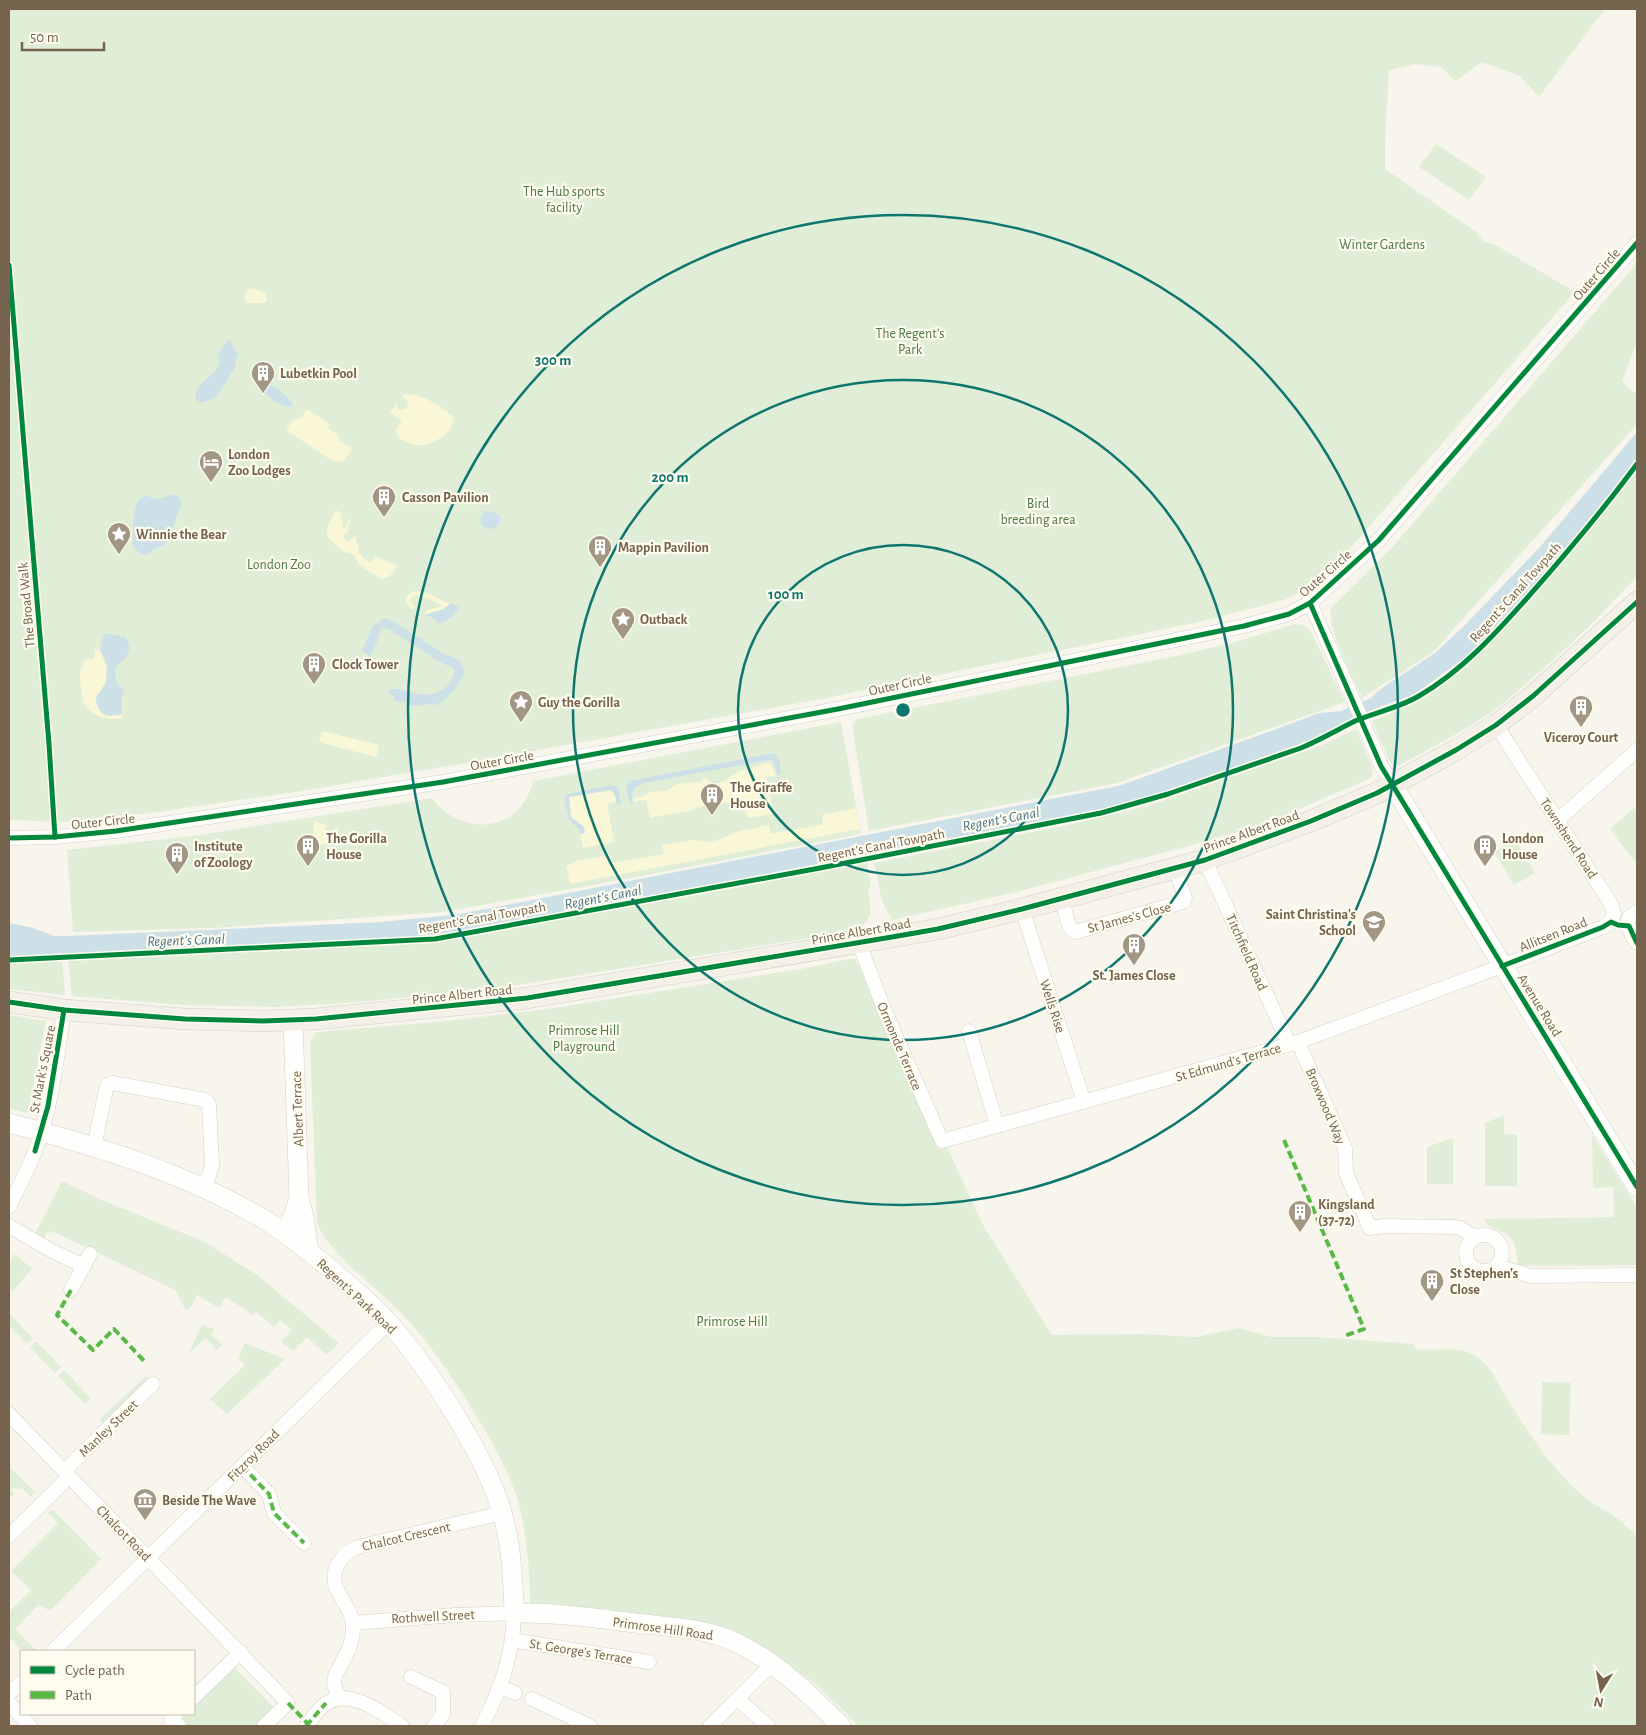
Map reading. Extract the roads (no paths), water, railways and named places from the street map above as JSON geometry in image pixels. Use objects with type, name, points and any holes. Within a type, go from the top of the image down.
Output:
[{"type":"main road","name":"Prince Albert Road","points":[[9,1002],[64,1010],[208,1020],[293,1020],[446,1007],[527,998],[859,943],[938,929],[1022,909],[1206,860],[1317,819],[1393,786],[1496,725],[1533,696],[1637,602]]},
{"type":"street","name":"Outer Circle","points":[[9,838],[55,837],[116,831],[470,777],[847,707],[1235,627],[1289,614],[1310,603],[1379,540],[1637,243]]},
{"type":"street","name":"Avenue Road","points":[[1310,603],[1377,757],[1393,786],[1637,1187]]},
{"type":"street","name":"Townshend Road","points":[[1496,725],[1611,904],[1614,914],[1611,922]]},
{"type":"street","points":[[1558,820],[1637,750]]},
{"type":"street","name":"Titchfield Road","points":[[1206,860],[1294,1043]]},
{"type":"street","name":"St James's Close","points":[[1062,899],[1069,927],[1075,932],[1184,902],[1185,898],[1176,868]]},
{"type":"street","name":"Wells Rise","points":[[1022,909],[1084,1102]]},
{"type":"street","points":[[1637,912],[1629,917],[1629,926],[1637,943]]},
{"type":"street","name":"Allitsen Road","points":[[1502,966],[1611,922]]},
{"type":"street","name":"Ormonde Terrace","points":[[859,943],[884,1009],[942,1141],[948,1139]]},
{"type":"street","name":"St Edmund's Terrace","points":[[948,1139],[1294,1043],[1502,966]]},
{"type":"street","name":"St Mark's Square","points":[[9,1207],[25,1175],[42,1132],[64,1010]]},
{"type":"street","name":"Albert Terrace","points":[[293,1020],[299,1199],[304,1217],[309,1252]]},
{"type":"street","points":[[969,1030],[997,1126]]},
{"type":"street","name":"Broxwood Way","points":[[1294,1043],[1345,1148],[1346,1172],[1370,1228],[1384,1226],[1454,1227],[1460,1228],[1475,1237]]},
{"type":"street","points":[[94,1147],[107,1085],[113,1083],[205,1100],[209,1104],[212,1166],[205,1188]]},
{"type":"street","name":"Regent's Park Road","points":[[9,1123],[94,1147],[166,1171],[205,1188],[243,1208],[282,1231],[346,1282],[388,1323],[405,1343],[465,1431],[493,1486],[502,1513],[511,1562],[514,1613],[512,1640],[508,1666],[482,1726]]},
{"type":"street","name":"Albert Terrace","points":[[282,1231],[290,1224],[299,1199]]},
{"type":"street","points":[[9,1226],[52,1251],[87,1260],[71,1290]]},
{"type":"street","points":[[1481,1235],[1492,1236],[1500,1245],[1502,1256],[1496,1266],[1488,1270],[1479,1270],[1469,1264],[1466,1252],[1467,1246],[1475,1237],[1481,1235]]},
{"type":"street","points":[[1496,1266],[1531,1276],[1637,1275]]},
{"type":"street","name":"Fitzroy Road","points":[[54,1650],[388,1323]]},
{"type":"street","name":"Manley Street","points":[[9,1536],[153,1384]]},
{"type":"street","name":"Chalcot Road","points":[[9,1414],[288,1703],[264,1726]]},
{"type":"street","points":[[242,1466],[269,1494],[274,1513],[304,1543]]},
{"type":"street","name":"Chalcot Crescent","points":[[353,1623],[336,1588],[334,1576],[342,1558],[350,1550],[502,1513]]},
{"type":"street","name":"Rothwell Street","points":[[353,1623],[455,1615],[514,1613]]},
{"type":"street","name":"Primrose Hill Road","points":[[514,1613],[571,1615],[694,1630],[723,1637],[734,1641],[773,1663],[841,1726]]},
{"type":"street","points":[[340,1698],[334,1686],[334,1678],[350,1645],[353,1623]]},
{"type":"street","name":"St. George's Terrace","points":[[512,1640],[649,1662]]},
{"type":"street","points":[[195,1696],[240,1652]]},
{"type":"street","points":[[710,1726],[773,1663]]},
{"type":"street","points":[[411,1678],[443,1692],[443,1714],[434,1726]]},
{"type":"street","points":[[9,1694],[20,1683]]},
{"type":"street","points":[[500,1687],[515,1693]]},
{"type":"street","points":[[306,1726],[326,1703],[340,1698],[358,1700],[402,1726]]},
{"type":"street","points":[[532,1699],[590,1726]]},
{"type":"street","points":[[738,1699],[768,1726]]},
{"type":"street","points":[[9,1703],[30,1726]]},
{"type":"street","points":[[175,1715],[171,1718],[179,1726]]},
{"type":"water","points":[[228,339],[239,354],[237,355],[235,367],[218,395],[214,399],[200,403],[195,398],[196,392],[218,367],[220,361],[217,356]]},
{"type":"water","points":[[259,382],[280,390],[293,406],[283,406],[278,403],[265,393],[258,385]]},
{"type":"water","name":"Regent's Canal","points":[[1637,432],[1637,459],[1573,541],[1495,630],[1463,659],[1413,695],[1346,721],[1322,736],[1150,797],[1113,807],[435,938],[9,958],[9,923],[30,927],[54,936],[69,936],[382,922],[460,914],[1118,786],[1320,713],[1341,711],[1371,698],[1382,688],[1435,653],[1466,624],[1540,547]]},
{"type":"water","points":[[172,494],[179,497],[182,504],[169,540],[146,555],[140,554],[133,546],[133,525],[138,502],[146,496],[158,499]]},
{"type":"water","points":[[485,511],[496,513],[500,516],[500,523],[497,526],[491,529],[482,526],[480,519]]},
{"type":"water","points":[[450,603],[460,608],[452,617],[440,624],[431,617],[424,615],[444,609]]},
{"type":"water","points":[[384,618],[393,621],[444,654],[460,660],[464,670],[463,676],[457,687],[448,697],[437,704],[425,704],[422,706],[412,706],[406,702],[393,701],[395,697],[387,691],[393,689],[427,695],[443,689],[453,678],[455,669],[440,662],[389,629],[381,628],[370,656],[362,651],[372,627]]},
{"type":"water","points":[[104,633],[125,637],[129,647],[127,655],[115,669],[116,681],[124,691],[121,701],[122,714],[109,716],[101,712],[96,700],[96,697],[106,683],[107,665],[100,650]]},
{"type":"water","points":[[774,753],[779,759],[781,772],[777,775],[773,760],[769,760],[644,783],[635,787],[632,793],[633,802],[630,803],[626,787],[629,781]]},
{"type":"water","points":[[614,785],[618,788],[621,804],[617,805],[615,795],[611,790],[569,797],[571,817],[584,827],[585,833],[580,834],[579,829],[569,820],[564,798],[567,794]]},
{"type":"place","name":"Lubetkin Pool","points":[[263,394]]},
{"type":"place","name":"London Zoo Lodges","points":[[211,483]]},
{"type":"place","name":"Casson Pavilion","points":[[384,518]]},
{"type":"place","name":"Winnie the Bear","points":[[119,555]]},
{"type":"place","name":"Mappin Pavilion","points":[[600,568]]},
{"type":"place","name":"Outback","points":[[623,640]]},
{"type":"place","name":"Clock Tower","points":[[314,685]]},
{"type":"place","name":"Guy the Gorilla","points":[[521,723]]},
{"type":"place","name":"Viceroy Court","points":[[1581,728]]},
{"type":"place","name":"The Giraffe House","points":[[712,816]]},
{"type":"place","name":"The Gorilla House","points":[[308,867]]},
{"type":"place","name":"London House","points":[[1485,867]]},
{"type":"place","name":"Institute of Zoology","points":[[177,875]]},
{"type":"place","name":"Saint Christina's School","points":[[1374,943]]},
{"type":"place","name":"St. James Close","points":[[1134,966]]},
{"type":"place","name":"Kingsland (37-72)","points":[[1300,1233]]},
{"type":"place","name":"St Stephen's Close","points":[[1432,1302]]},
{"type":"place","name":"Beside The Wave","points":[[145,1521]]},
{"type":"park label","name":"The Hub sports facility","points":[[564,200]]},
{"type":"park label","name":"Winter Gardens","points":[[1382,244]]},
{"type":"park label","name":"The Regent's Park","points":[[910,342]]},
{"type":"park label","name":"Bird breeding area","points":[[1038,512]]},
{"type":"park label","name":"London Zoo","points":[[279,564]]},
{"type":"park label","name":"Primrose Hill Playground","points":[[584,1038]]},
{"type":"park label","name":"Primrose Hill","points":[[732,1321]]}]
